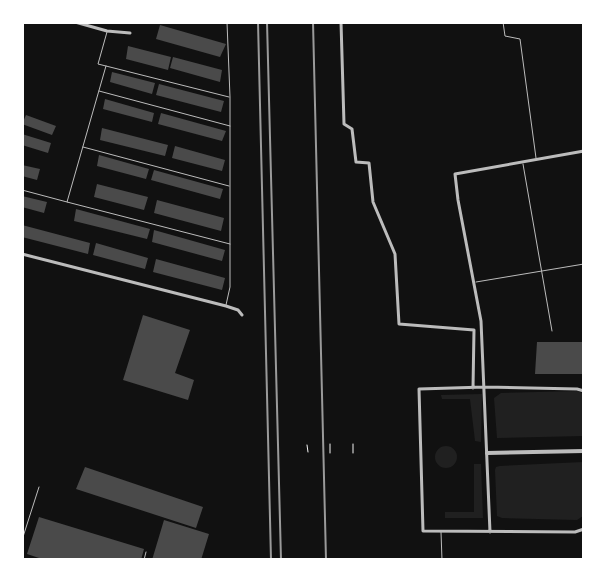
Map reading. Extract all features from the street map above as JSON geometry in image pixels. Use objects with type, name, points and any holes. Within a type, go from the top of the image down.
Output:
[{"type":"street","points":[[74,22],[107,31],[130,33]]},
{"type":"street","points":[[341,22],[344,124],[352,129],[356,162],[369,164],[373,202],[395,254],[398,324],[474,330],[473,388]]},
{"type":"street","points":[[490,532],[481,320],[458,200],[455,174],[584,151]]},
{"type":"street","points":[[22,254],[226,306],[238,310],[242,315]]},
{"type":"street","points":[[584,391],[577,389],[419,389],[423,531],[575,532],[584,529]]},
{"type":"street","points":[[487,453],[584,451]]},
{"type":"lane","points":[[226,22],[230,97],[230,287],[226,306]]},
{"type":"lane","points":[[503,22],[505,36],[520,39],[536,160]]},
{"type":"lane","points":[[107,31],[98,64],[230,97]]},
{"type":"lane","points":[[67,202],[106,66]]},
{"type":"lane","points":[[98,91],[230,126]]},
{"type":"lane","points":[[82,147],[230,186]]},
{"type":"lane","points":[[522,162],[552,330]]},
{"type":"lane","points":[[22,190],[230,244]]},
{"type":"lane","points":[[474,282],[584,264]]},
{"type":"lane","points":[[22,540],[39,487]]},
{"type":"lane","points":[[441,532],[442,560]]},
{"type":"lane","points":[[144,560],[146,552]]},
{"type":"path","points":[[330,444],[330,453]]},
{"type":"path","points":[[353,444],[353,453]]},
{"type":"path","points":[[307,445],[308,452]]},
{"type":"shaded area","points":[[578,391],[583,394],[583,436],[497,438],[494,398],[501,393]]},
{"type":"shaded area","points":[[482,394],[481,442],[475,441],[470,399],[442,399],[441,395]]},
{"type":"shaded area","points":[[446,446],[454,449],[457,457],[454,465],[446,468],[438,465],[435,457],[438,449]]},
{"type":"shaded area","points":[[583,462],[583,516],[577,520],[502,518],[497,516],[496,467]]},
{"type":"shaded area","points":[[474,464],[481,464],[483,518],[445,518],[445,512],[474,512]]},
{"type":"building","points":[[160,25],[226,44],[220,57],[156,39]]},
{"type":"building","points":[[128,46],[171,57],[168,70],[126,59]]},
{"type":"building","points":[[173,57],[222,70],[220,82],[170,68]]},
{"type":"building","points":[[112,72],[155,83],[152,94],[110,82]]},
{"type":"building","points":[[159,84],[224,101],[221,112],[156,95]]},
{"type":"building","points":[[105,99],[154,113],[152,122],[103,109]]},
{"type":"building","points":[[161,113],[226,131],[222,141],[158,124]]},
{"type":"building","points":[[26,115],[56,126],[52,135],[22,124]]},
{"type":"building","points":[[102,128],[168,145],[165,156],[100,140]]},
{"type":"building","points":[[22,134],[51,143],[48,153],[22,145]]},
{"type":"building","points":[[175,146],[225,160],[222,171],[172,158]]},
{"type":"building","points":[[99,155],[149,169],[146,179],[97,166]]},
{"type":"building","points":[[22,165],[40,169],[37,180],[22,176]]},
{"type":"building","points":[[154,170],[223,189],[220,199],[151,180]]},
{"type":"building","points":[[97,184],[148,197],[144,210],[94,197]]},
{"type":"building","points":[[22,196],[47,202],[44,213],[22,207]]},
{"type":"building","points":[[157,200],[224,218],[221,231],[154,213]]},
{"type":"building","points":[[76,209],[150,229],[147,239],[74,221]]},
{"type":"building","points":[[22,225],[90,243],[88,254],[22,237]]},
{"type":"building","points":[[154,230],[225,250],[222,261],[152,242]]},
{"type":"building","points":[[96,243],[148,258],[145,269],[93,255]]},
{"type":"building","points":[[156,259],[225,278],[222,290],[153,272]]},
{"type":"building","points":[[143,315],[190,330],[175,373],[194,380],[188,400],[123,380]]},
{"type":"building","points":[[537,342],[584,342],[584,374],[535,374]]},
{"type":"building","points":[[85,467],[203,507],[196,528],[76,489]]},
{"type":"building","points":[[39,517],[144,549],[141,560],[45,560],[27,554]]},
{"type":"building","points":[[164,520],[209,534],[201,560],[152,560]]},
{"type":"railway","points":[[258,22],[271,560]]},
{"type":"railway","points":[[267,22],[281,560]]},
{"type":"railway","points":[[313,22],[326,560]]}]
